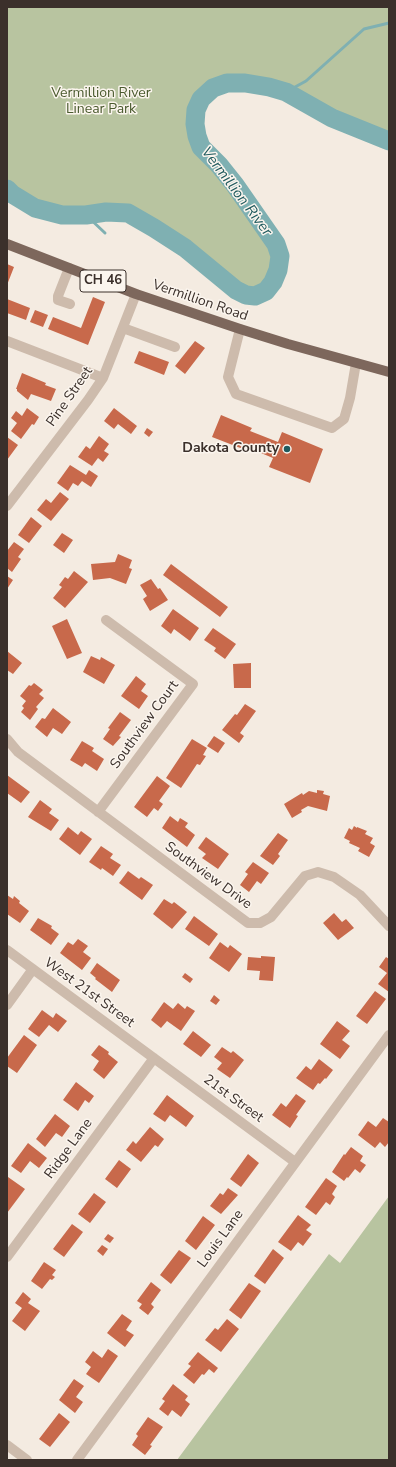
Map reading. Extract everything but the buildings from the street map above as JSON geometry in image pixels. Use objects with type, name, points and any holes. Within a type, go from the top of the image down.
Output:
[{"type":"main road","name":"Vermillion Road","points":[[7,244],[136,294],[240,329],[389,372]]},
{"type":"street","points":[[69,268],[58,296],[58,300],[70,304]]},
{"type":"street","name":"Pine Street","points":[[7,506],[88,400],[102,378],[136,294]]},
{"type":"street","points":[[123,328],[175,347]]},
{"type":"street","points":[[240,329],[228,376],[236,394],[332,428],[344,419],[350,398],[356,363]]},
{"type":"street","points":[[7,341],[102,378]]},
{"type":"street","name":"Southview Court","points":[[98,812],[193,684],[106,620]]},
{"type":"street","name":"Southview Drive","points":[[7,740],[18,752],[248,923],[260,923],[271,917],[305,876],[318,872],[334,877],[360,895],[389,926]]},
{"type":"street","name":"West 21st Street","points":[[7,950],[154,1058]]},
{"type":"street","points":[[7,1005],[33,969]]},
{"type":"street","name":"Louis Lane","points":[[77,1460],[389,1035]]},
{"type":"street","name":"21st Street","points":[[154,1058],[295,1162]]},
{"type":"street","name":"Ridge Lane","points":[[7,1257],[154,1058]]},
{"type":"street","points":[[7,1445],[27,1460]]},
{"type":"green space","name":"Vermillion River Linear Park","points":[[7,7],[389,7],[389,141],[332,118],[286,92],[269,87],[245,83],[227,83],[213,88],[201,99],[196,110],[195,124],[201,147],[219,165],[235,185],[276,244],[280,256],[278,270],[273,282],[266,291],[255,296],[246,295],[236,290],[185,248],[128,213],[106,212],[86,215],[62,215],[35,208],[12,194],[7,189]]},
{"type":"green space","points":[[389,1196],[389,1460],[177,1460],[329,1254],[340,1263]]},
{"type":"waterway","points":[[286,92],[306,81],[364,29],[389,23]]},
{"type":"waterway","name":"Vermillion River","points":[[7,189],[12,194],[35,208],[62,215],[86,215],[106,212],[128,213],[185,248],[236,290],[246,295],[255,296],[266,291],[273,282],[278,270],[280,256],[276,244],[235,185],[219,165],[201,147],[195,124],[196,110],[201,99],[213,88],[227,83],[245,83],[269,87],[286,92],[332,118],[389,141]]},
{"type":"waterway","points":[[86,215],[105,233]]},
{"type":"place","name":"Dakota County","points":[[287,449]]}]
